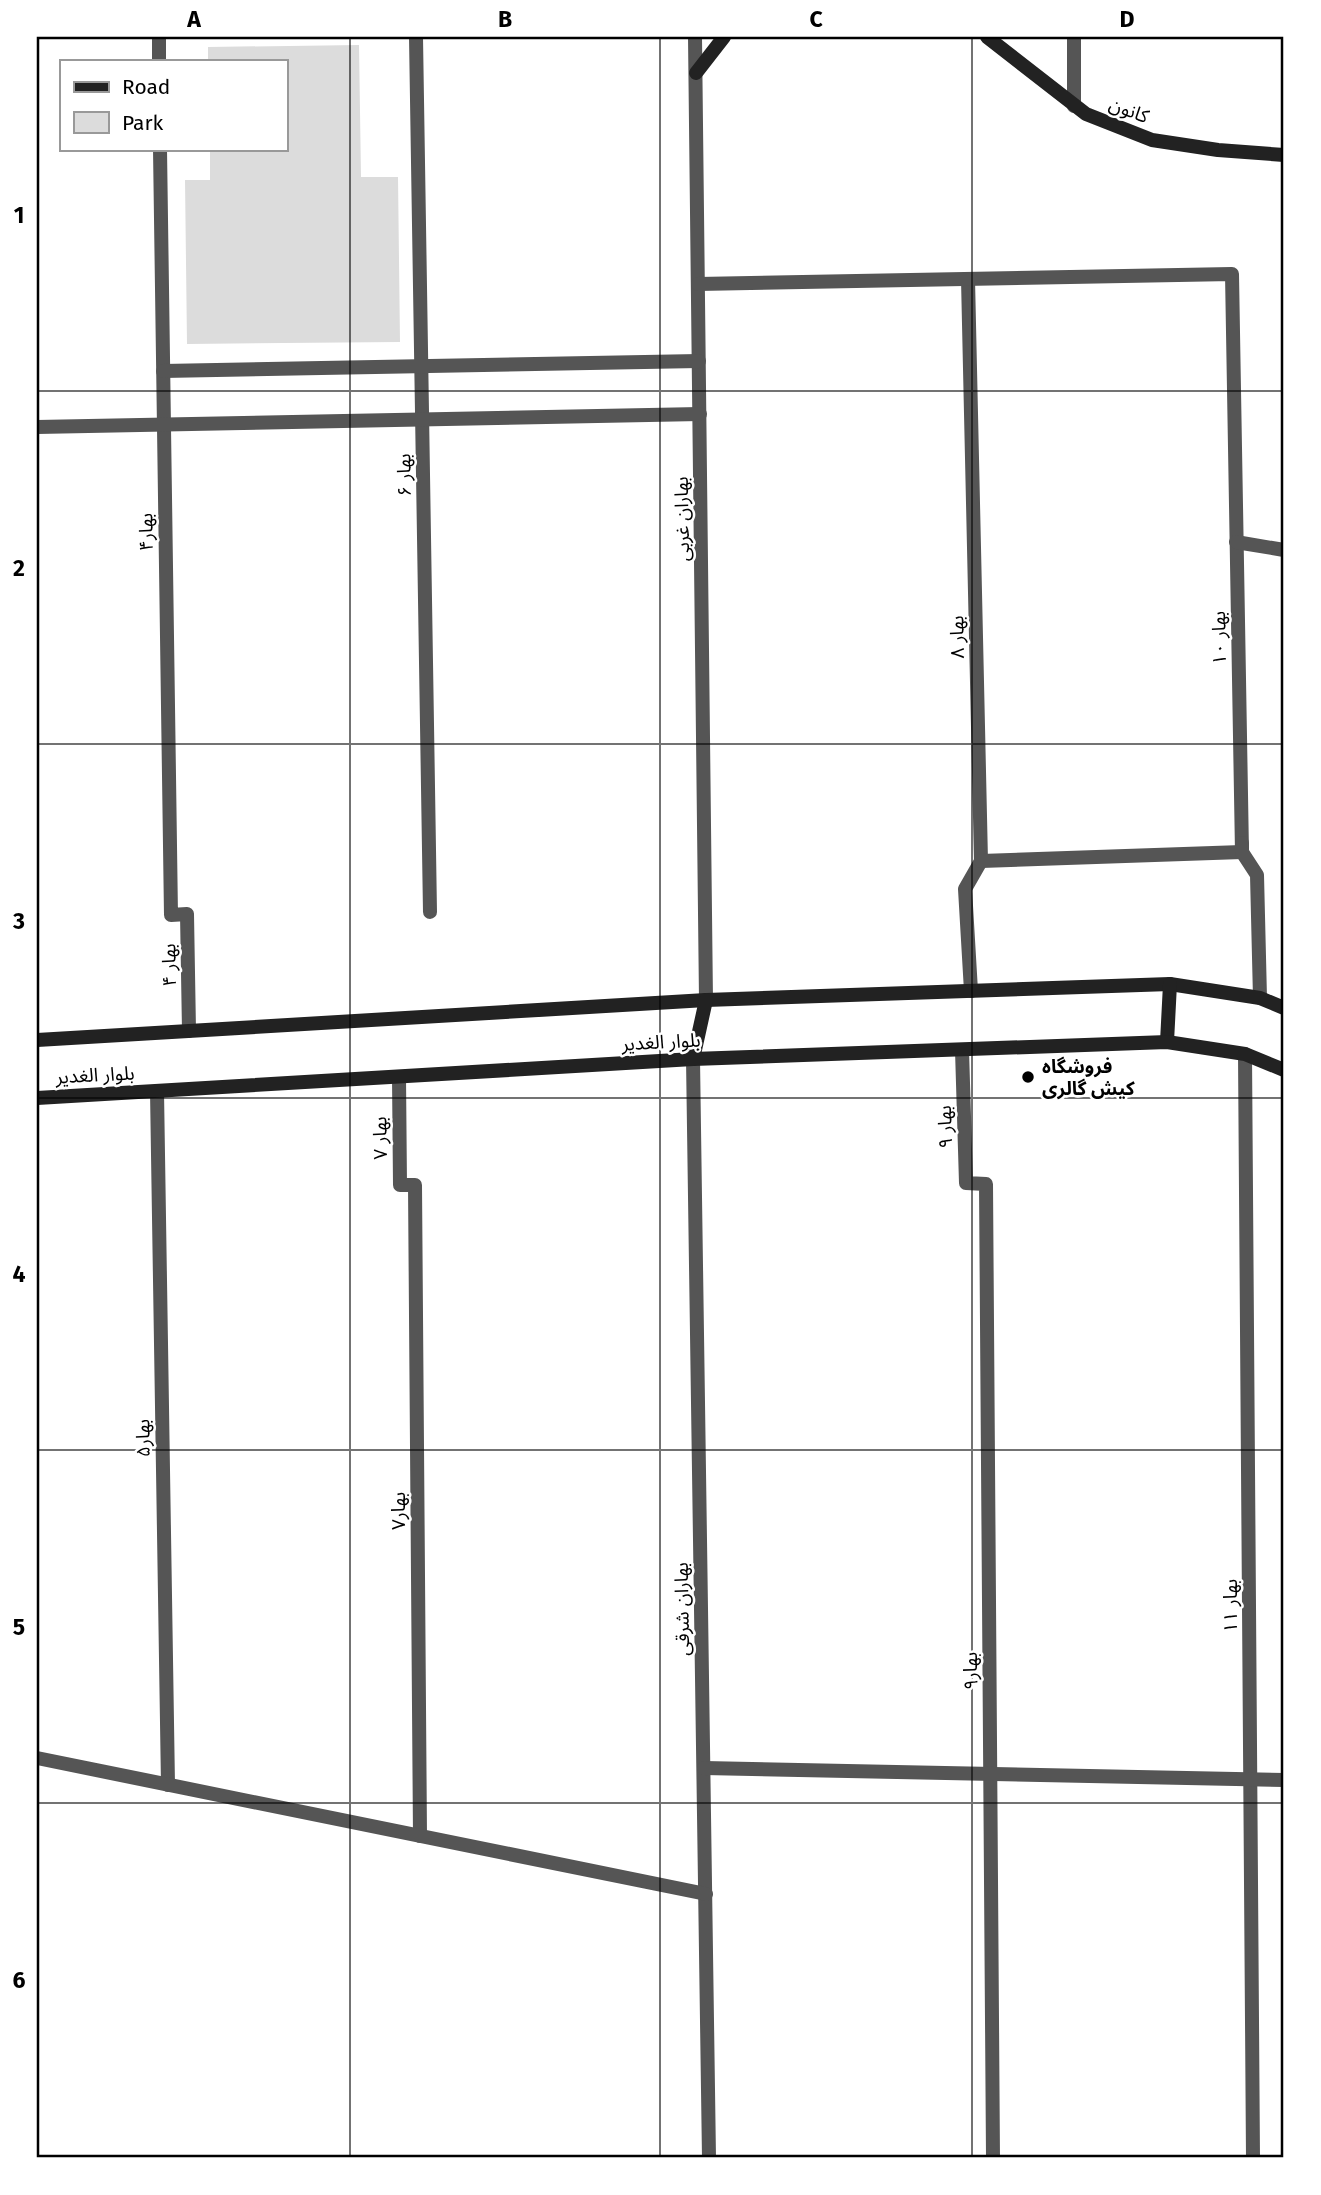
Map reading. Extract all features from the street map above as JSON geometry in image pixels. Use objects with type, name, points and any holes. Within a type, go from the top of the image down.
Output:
[{"type":"main road","points":[[696,72],[724,37]]},
{"type":"main road","name":"کانون","points":[[987,37],[1086,114],[1152,140],[1218,150],[1284,155]]},
{"type":"main road","points":[[1167,1042],[1170,984]]},
{"type":"main road","name":"بلوار الغدیر","points":[[37,1040],[706,1000],[1170,984],[1260,998],[1284,1008]]},
{"type":"main road","points":[[693,1059],[706,1000]]},
{"type":"main road","name":"بلوار الغدیر","points":[[37,1098],[693,1059],[1167,1042],[1245,1054],[1284,1070]]},
{"type":"street","points":[[159,37],[159,60]]},
{"type":"street","name":"بهار ۶","points":[[416,37],[430,912]]},
{"type":"street","name":"بهاران غربی","points":[[695,37],[706,1000]]},
{"type":"street","points":[[1074,37],[1074,106]]},
{"type":"street","name":"بهار۴","points":[[160,150],[171,915]]},
{"type":"street","points":[[698,284],[1232,274],[1242,852],[981,861]]},
{"type":"street","name":"بهار ۱۰","points":[[1232,274],[1242,852],[1257,875],[1260,998]]},
{"type":"street","name":"بهار ۸","points":[[968,279],[981,861],[965,889],[971,991]]},
{"type":"street","points":[[163,371],[699,361]]},
{"type":"street","points":[[37,427],[699,414]]},
{"type":"street","points":[[1236,542],[1284,550]]},
{"type":"street","name":"بهار ۴","points":[[171,915],[187,914],[189,1031]]},
{"type":"street","name":"بهار ۹","points":[[962,1049],[966,1183],[986,1184]]},
{"type":"street","name":"بهار ۱۱","points":[[1245,1054],[1253,2158]]},
{"type":"street","name":"بهاران شرقی","points":[[693,1059],[709,2158]]},
{"type":"street","name":"بهار ۷","points":[[399,1077],[400,1185],[415,1185]]},
{"type":"street","name":"بهار۵","points":[[157,1091],[168,1785]]},
{"type":"street","name":"بهار۹","points":[[986,1184],[993,2158]]},
{"type":"street","name":"بهار۷","points":[[415,1185],[420,1836]]},
{"type":"street","points":[[37,1758],[706,1894]]},
{"type":"street","points":[[704,1768],[1284,1780]]},
{"type":"green space","points":[[359,45],[361,177],[398,177],[400,342],[187,344],[185,180],[210,180],[210,150],[287,150],[287,60],[208,60],[208,47]]},
{"type":"place","name":"فروشگاه کیش گالری","points":[[1028,1077]]}]
